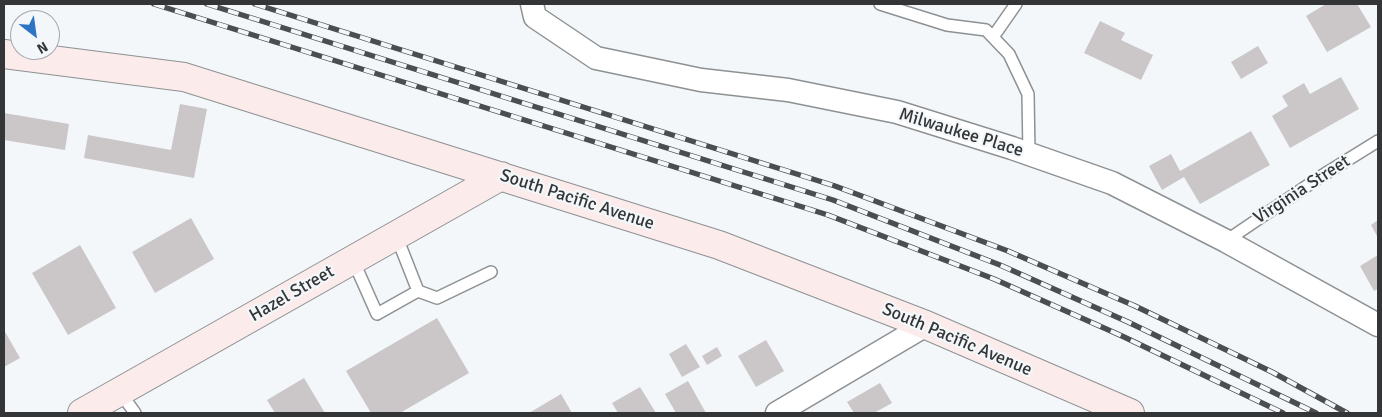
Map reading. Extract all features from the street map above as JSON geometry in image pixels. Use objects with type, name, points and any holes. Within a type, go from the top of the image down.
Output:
[{"type":"street","name":"Milwaukee Place","points":[[532,4],[535,17],[596,58],[701,80],[788,90],[897,112],[1029,154],[1112,183],[1226,241],[1378,324]]},
{"type":"street","name":"South Pacific Avenue","points":[[4,54],[184,77],[719,245],[926,325],[1130,413]]},
{"type":"street","name":"Hazel Street","points":[[82,413],[127,403],[353,260],[501,176]]},
{"type":"street","points":[[777,413],[926,325]]},
{"type":"lane","points":[[880,4],[947,25],[986,30],[993,37],[1009,54],[1028,94],[1029,154]]},
{"type":"lane","points":[[993,37],[1016,4]]},
{"type":"lane","name":"Virginia Street","points":[[1226,241],[1320,176],[1378,141]]},
{"type":"lane","points":[[396,235],[418,291],[437,298],[491,272]]},
{"type":"lane","points":[[353,260],[377,314],[418,291]]},
{"type":"building","points":[[1326,4],[1357,4],[1371,27],[1327,52],[1306,16]]},
{"type":"building","points":[[1100,21],[1125,33],[1121,40],[1153,55],[1141,80],[1084,53]]},
{"type":"building","points":[[1258,46],[1268,63],[1241,79],[1231,62]]},
{"type":"building","points":[[1341,77],[1359,109],[1290,148],[1272,116],[1288,106],[1282,96],[1304,83],[1310,94]]},
{"type":"building","points":[[180,104],[207,109],[194,178],[84,158],[88,135],[171,150]]},
{"type":"building","points":[[4,113],[69,124],[65,150],[4,140]]},
{"type":"building","points":[[1251,131],[1270,165],[1200,204],[1184,177],[1162,190],[1149,166],[1171,154],[1180,171]]},
{"type":"building","points":[[191,218],[214,259],[155,293],[132,252]]},
{"type":"building","points":[[1378,220],[1378,238],[1371,225]]},
{"type":"building","points":[[80,245],[116,308],[68,335],[32,273]]},
{"type":"building","points":[[1378,255],[1378,289],[1374,291],[1360,266]]},
{"type":"building","points":[[437,318],[469,373],[400,413],[371,413],[346,371]]},
{"type":"building","points":[[4,330],[20,358],[4,367]]},
{"type":"building","points":[[766,340],[784,371],[756,387],[738,356]]},
{"type":"building","points":[[686,344],[700,367],[682,377],[669,354]]},
{"type":"building","points":[[717,347],[722,356],[707,365],[702,356]]},
{"type":"building","points":[[304,378],[325,413],[275,413],[267,400]]},
{"type":"building","points":[[688,381],[706,413],[676,413],[665,394]]},
{"type":"building","points":[[880,383],[892,403],[874,413],[854,413],[847,402]]},
{"type":"building","points":[[640,387],[656,413],[618,413],[612,403]]},
{"type":"building","points":[[561,394],[572,413],[529,413]]},
{"type":"railway","points":[[154,4],[828,215],[994,279],[1122,336],[1283,413]]},
{"type":"railway","points":[[207,4],[833,200],[1000,265],[1128,322],[1316,413]]},
{"type":"railway","points":[[255,4],[835,186],[1008,251],[1135,306],[1272,372],[1347,413]]}]
